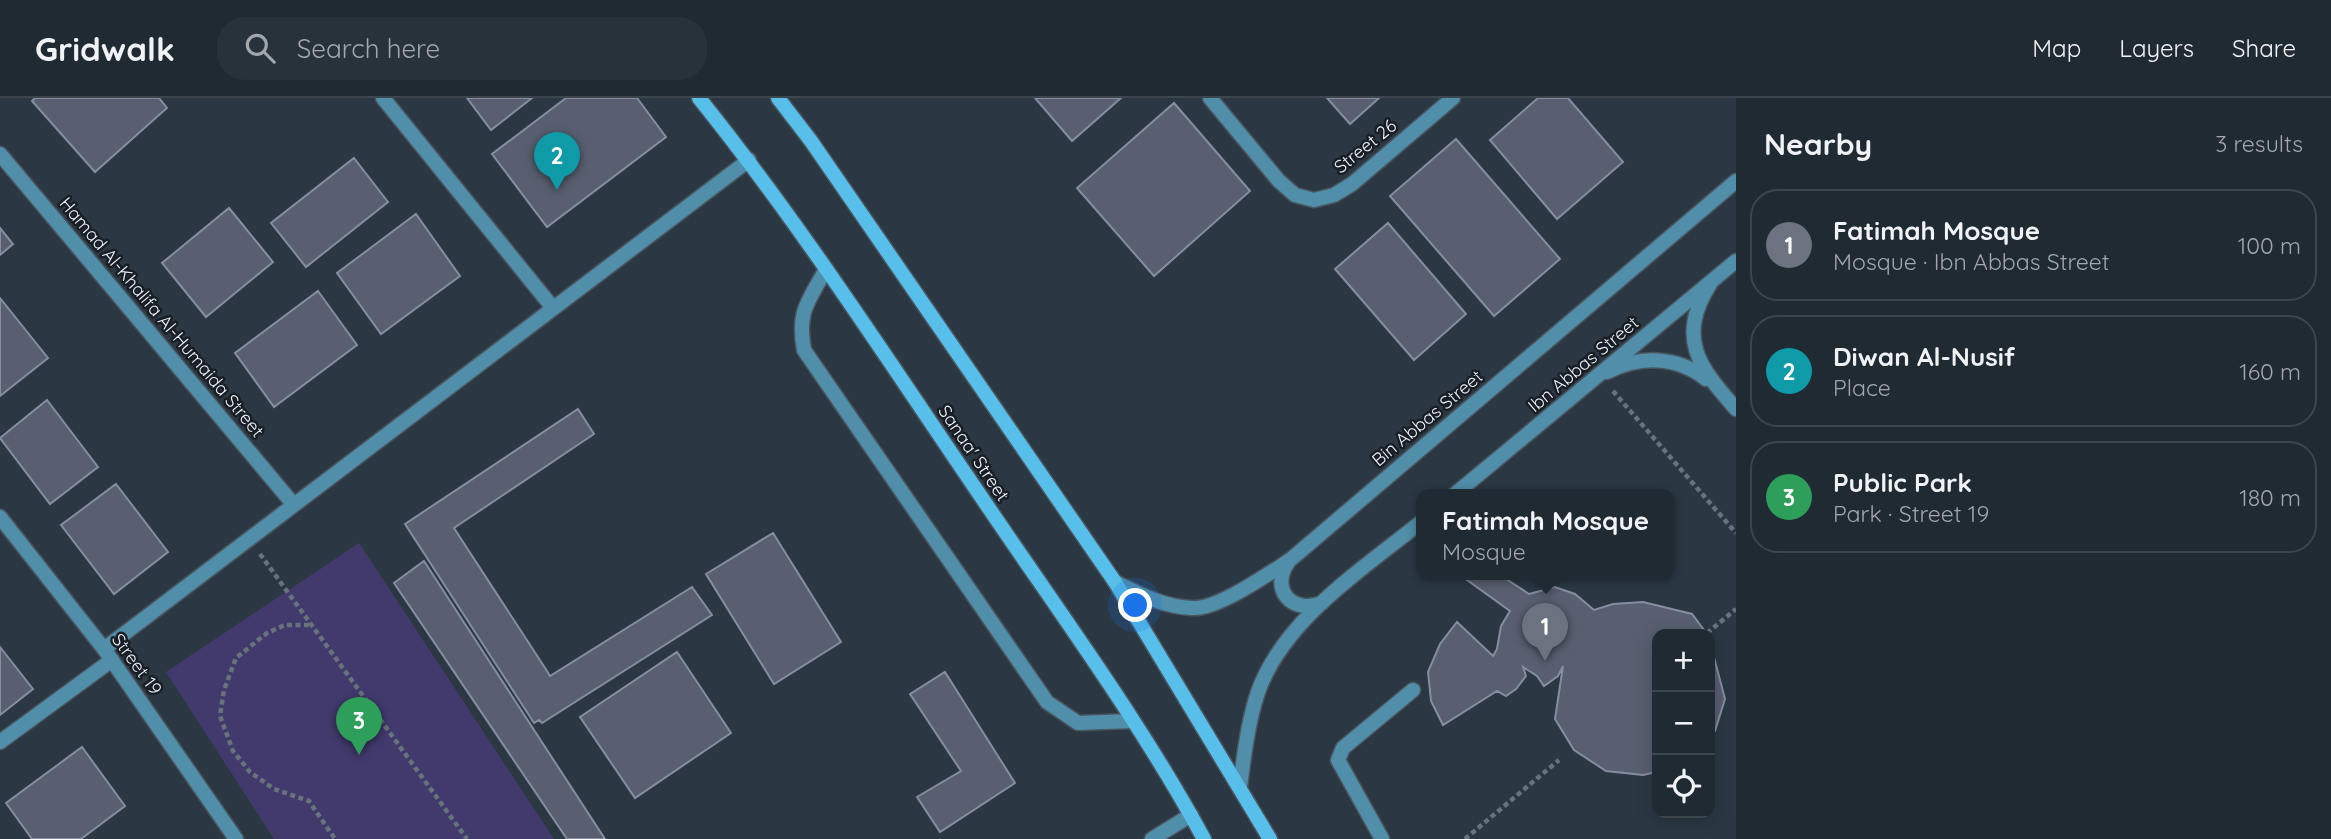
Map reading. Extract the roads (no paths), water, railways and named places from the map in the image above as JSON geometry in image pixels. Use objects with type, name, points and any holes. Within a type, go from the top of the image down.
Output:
[{"type":"main road","name":"Sanaa' Street","points":[[699,98],[749,160],[827,269],[1132,721],[1204,839]]},
{"type":"main road","points":[[778,98],[819,152],[1115,582],[1270,839]]},
{"type":"street","points":[[383,98],[553,308]]},
{"type":"street","name":"Street 26","points":[[1210,98],[1279,181],[1295,195],[1314,200],[1334,195],[1352,184],[1454,98]]},
{"type":"street","name":"Hamad Al-Khalifa Al-Humaida Street","points":[[0,153],[294,505]]},
{"type":"street","points":[[0,741],[249,539],[749,160]]},
{"type":"street","name":"Bin Abbas Street","points":[[1115,582],[1155,601],[1195,609],[1229,597],[1290,560],[1734,183]]},
{"type":"street","name":"Ibn Abbas Street","points":[[1461,489],[1736,261]]},
{"type":"street","points":[[827,269],[802,311],[800,329],[804,350],[1047,702],[1078,723],[1132,721]]},
{"type":"street","points":[[1712,282],[1699,301],[1694,323],[1695,346],[1702,368],[1736,409]]},
{"type":"street","points":[[1600,376],[1622,364],[1647,359],[1672,362],[1696,371],[1716,387]]},
{"type":"street","name":"Street 19","points":[[0,517],[108,655],[236,839]]},
{"type":"street","points":[[1240,787],[1247,738],[1259,691],[1285,642],[1322,603],[1416,526]]},
{"type":"street","points":[[1290,560],[1283,569],[1280,580],[1290,601],[1311,607],[1322,603]]},
{"type":"street","points":[[1382,839],[1338,760],[1343,748],[1413,690]]},
{"type":"street","points":[[1152,839],[1191,814]]},
{"type":"place","name":"Diwan Al-Nusif","points":[[557,190]]},
{"type":"place","name":"Fatimah Mosque","points":[[1545,661]]},
{"type":"place","name":"Public Park","points":[[359,755]]}]
